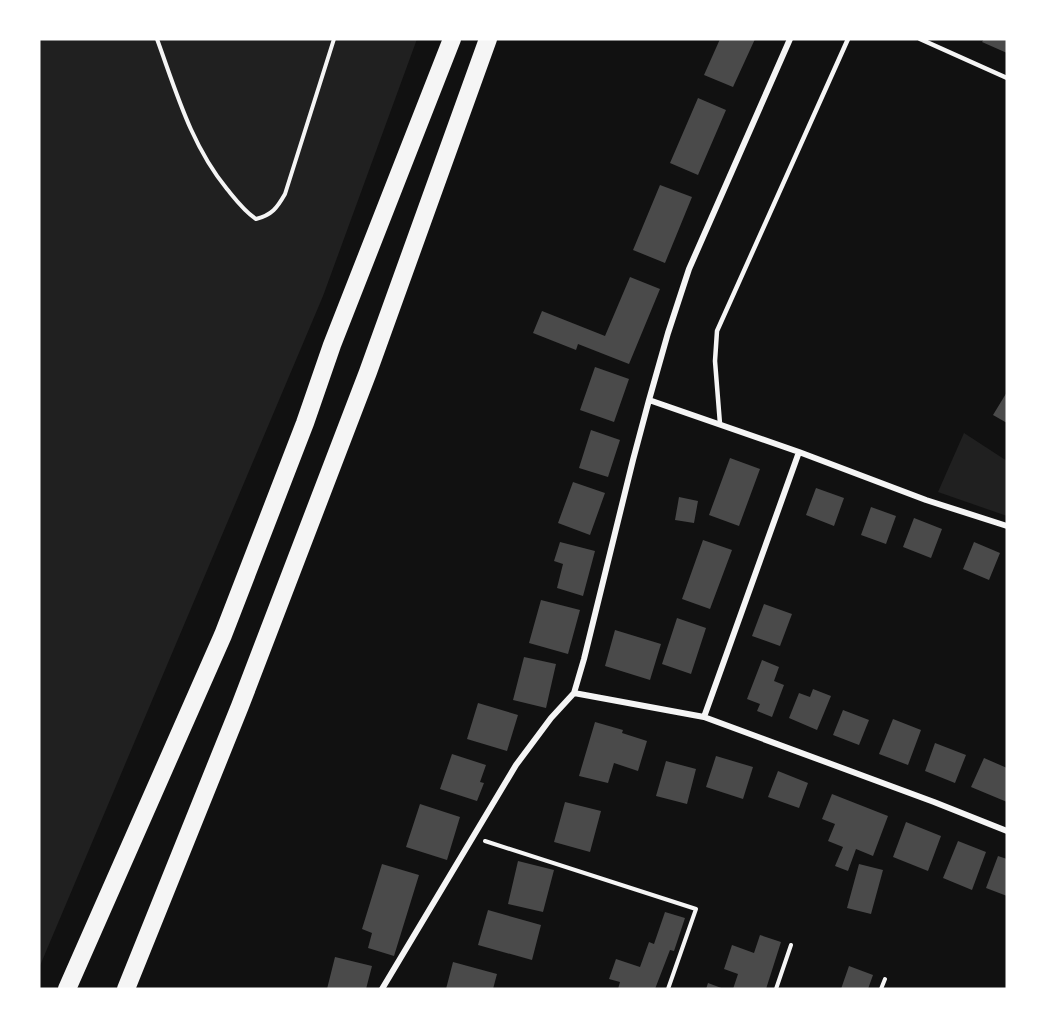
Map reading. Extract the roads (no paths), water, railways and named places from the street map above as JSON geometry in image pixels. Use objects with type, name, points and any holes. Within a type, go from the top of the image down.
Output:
[{"type":"highway","points":[[67,989],[223,635],[305,423],[332,345],[452,39]]},
{"type":"highway","points":[[126,989],[240,706],[368,372],[488,39]]},
{"type":"street","points":[[382,989],[516,765],[551,718],[574,693],[649,399],[689,269],[790,39]]},
{"type":"street","points":[[649,399],[926,500],[1007,526]]},
{"type":"street","points":[[704,717],[799,452]]},
{"type":"street","points":[[574,693],[704,717],[1007,831]]},
{"type":"lane","points":[[720,424],[715,361],[717,331],[848,39]]},
{"type":"lane","points":[[920,39],[1007,78]]}]
